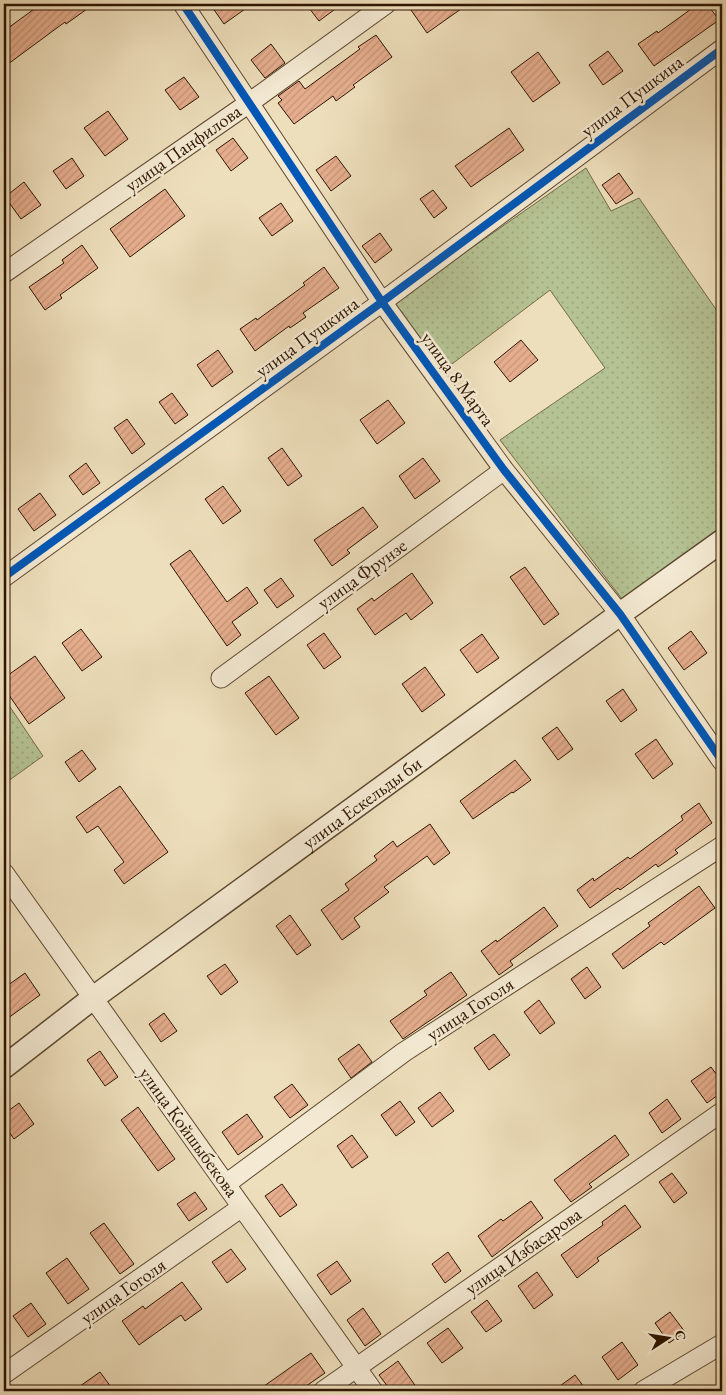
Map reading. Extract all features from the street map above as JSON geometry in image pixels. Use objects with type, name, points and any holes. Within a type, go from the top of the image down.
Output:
[{"type":"street","name":"улица 8 Марта","points":[[183,4],[382,302],[504,470],[620,614],[722,761]]},
{"type":"street","name":"улица Панфилова","points":[[4,273],[249,103],[386,4]]},
{"type":"street","name":"улица Пушкина","points":[[4,577],[382,302],[722,49]]},
{"type":"street","name":"улица Фрунзе","points":[[221,678],[504,470]]},
{"type":"street","name":"улица Ескельды би","points":[[4,1067],[93,998],[722,540]]},
{"type":"street","name":"улица Гоголя","points":[[226,1184],[404,1052],[722,846]]},
{"type":"street","name":"улица Койшыбекова","points":[[4,873],[373,1391]]},
{"type":"street","name":"улица Избасарова","points":[[324,1391],[722,1112]]},
{"type":"street","name":"улица Гоголя","points":[[4,1374],[242,1207]]},
{"type":"street","points":[[643,1391],[722,1344]]},
{"type":"green space","points":[[586,168],[611,211],[639,198],[722,318],[722,531],[622,599],[500,440],[605,368],[550,290],[440,373],[394,302]]},
{"type":"green space","points":[[4,698],[43,756],[4,784]]},
{"type":"building","points":[[41,4],[94,4],[66,24],[65,22],[4,67],[4,31]]},
{"type":"building","points":[[210,4],[252,4],[224,24]]},
{"type":"building","points":[[306,4],[342,4],[319,21]]},
{"type":"building","points":[[420,4],[468,4],[427,33],[411,10]]},
{"type":"building","points":[[698,4],[707,4],[719,20],[654,66],[638,44],[657,31],[658,33]]},
{"type":"building","points":[[376,35],[392,57],[353,85],[355,87],[336,101],[333,96],[294,124],[278,103],[282,100],[278,96],[299,81],[305,89]]},
{"type":"building","points":[[271,44],[285,63],[265,78],[251,60]]},
{"type":"building","points":[[608,51],[623,71],[603,85],[589,65]]},
{"type":"building","points":[[538,52],[560,83],[533,102],[511,72]]},
{"type":"building","points":[[184,77],[199,97],[180,110],[165,90]]},
{"type":"building","points":[[108,111],[128,139],[105,156],[84,128]]},
{"type":"building","points":[[509,128],[524,150],[471,187],[455,166]]},
{"type":"building","points":[[233,138],[248,158],[231,171],[216,150]]},
{"type":"building","points":[[336,156],[351,176],[331,191],[316,170]]},
{"type":"building","points":[[72,158],[84,176],[66,189],[53,171]]},
{"type":"building","points":[[619,173],[633,193],[616,204],[602,185]]},
{"type":"building","points":[[24,182],[41,205],[21,219],[5,197]]},
{"type":"building","points":[[165,189],[185,216],[130,257],[110,229]]},
{"type":"building","points":[[433,190],[447,208],[434,218],[420,199]]},
{"type":"building","points":[[281,203],[293,221],[272,236],[259,218]]},
{"type":"building","points":[[380,233],[392,250],[375,263],[362,246]]},
{"type":"building","points":[[82,245],[98,268],[60,295],[62,298],[45,310],[29,287],[64,263],[62,260]]},
{"type":"building","points":[[324,267],[339,288],[303,313],[306,317],[290,328],[289,326],[255,351],[240,329],[256,318],[257,320],[305,285],[303,283]]},
{"type":"building","points":[[521,340],[538,360],[510,382],[494,362]]},
{"type":"building","points":[[218,350],[233,372],[212,387],[197,365]]},
{"type":"building","points":[[172,393],[188,415],[175,424],[159,402]]},
{"type":"building","points":[[388,400],[405,423],[377,444],[360,420]]},
{"type":"building","points":[[127,419],[145,444],[132,454],[114,428]]},
{"type":"building","points":[[282,448],[302,476],[288,486],[268,458]]},
{"type":"building","points":[[423,458],[440,481],[415,499],[399,476]]},
{"type":"building","points":[[86,463],[100,483],[83,495],[69,476]]},
{"type":"building","points":[[223,486],[241,511],[223,524],[205,499]]},
{"type":"building","points":[[40,493],[56,515],[34,531],[18,509]]},
{"type":"building","points":[[363,507],[378,527],[347,550],[350,553],[332,566],[314,540]]},
{"type":"building","points":[[190,550],[227,602],[247,587],[258,603],[232,622],[241,635],[227,646],[170,564]]},
{"type":"building","points":[[525,567],[559,614],[544,625],[510,577]]},
{"type":"building","points":[[412,573],[433,603],[411,620],[406,613],[375,635],[357,609],[372,598],[374,601]]},
{"type":"building","points":[[281,578],[294,596],[277,608],[264,590]]},
{"type":"building","points":[[81,629],[102,657],[82,671],[62,643]]},
{"type":"building","points":[[691,631],[707,653],[684,670],[668,648]]},
{"type":"building","points":[[324,633],[341,657],[324,669],[307,645]]},
{"type":"building","points":[[482,634],[499,658],[477,673],[460,650]]},
{"type":"building","points":[[35,656],[65,698],[29,724],[4,688],[4,678]]},
{"type":"building","points":[[425,667],[445,695],[422,712],[402,684]]},
{"type":"building","points":[[269,676],[299,718],[276,735],[245,693]]},
{"type":"building","points":[[623,689],[637,710],[621,722],[606,701]]},
{"type":"building","points":[[557,727],[573,749],[558,760],[542,738]]},
{"type":"building","points":[[656,739],[673,764],[653,779],[635,754]]},
{"type":"building","points":[[82,750],[96,769],[79,782],[65,762]]},
{"type":"building","points":[[515,760],[531,780],[473,819],[460,801]]},
{"type":"building","points":[[120,786],[168,852],[124,884],[114,870],[124,862],[98,826],[87,833],[76,817]]},
{"type":"building","points":[[699,803],[712,823],[675,850],[678,853],[658,867],[656,864],[620,890],[618,888],[590,908],[577,890],[593,878],[594,881],[628,857],[630,859],[683,820],[681,816]]},
{"type":"building","points":[[430,824],[450,853],[434,865],[427,856],[384,887],[389,892],[354,918],[360,927],[342,940],[321,910],[349,890],[345,884],[377,860],[374,856],[393,841],[397,847]]},
{"type":"building","points":[[699,886],[715,908],[664,945],[661,942],[623,969],[612,954],[650,926],[648,923]]},
{"type":"building","points":[[544,907],[558,926],[510,961],[513,965],[499,975],[481,951],[496,940],[497,942]]},
{"type":"building","points":[[290,915],[311,945],[297,955],[276,926]]},
{"type":"building","points":[[225,964],[238,982],[221,995],[207,976]]},
{"type":"building","points":[[587,967],[601,987],[585,999],[571,979]]},
{"type":"building","points":[[451,972],[467,995],[403,1039],[390,1021],[427,995],[424,991]]},
{"type":"building","points":[[25,973],[40,995],[4,1021],[4,988]]},
{"type":"building","points":[[539,1000],[555,1023],[540,1034],[524,1012]]},
{"type":"building","points":[[164,1013],[177,1031],[161,1042],[149,1024]]},
{"type":"building","points":[[494,1034],[510,1055],[489,1070],[474,1048]]},
{"type":"building","points":[[359,1044],[372,1062],[351,1078],[338,1059]]},
{"type":"building","points":[[100,1051],[118,1077],[105,1086],[87,1060]]},
{"type":"building","points":[[711,1067],[722,1082],[722,1092],[707,1103],[691,1081]]},
{"type":"building","points":[[292,1084],[308,1105],[290,1118],[274,1097]]},
{"type":"building","points":[[440,1092],[454,1111],[432,1127],[418,1108]]},
{"type":"building","points":[[667,1099],[681,1119],[662,1133],[649,1113]]},
{"type":"building","points":[[400,1101],[415,1122],[396,1136],[381,1115]]},
{"type":"building","points":[[19,1103],[34,1124],[14,1139],[4,1125],[4,1114]]},
{"type":"building","points":[[138,1107],[175,1159],[158,1171],[121,1120]]},
{"type":"building","points":[[247,1114],[263,1137],[238,1155],[222,1132]]},
{"type":"building","points":[[352,1135],[368,1157],[352,1168],[337,1146]]},
{"type":"building","points":[[615,1135],[629,1155],[589,1184],[592,1187],[571,1202],[554,1180]]},
{"type":"building","points":[[672,1173],[687,1193],[674,1203],[659,1182]]},
{"type":"building","points":[[282,1184],[297,1205],[280,1217],[265,1196]]},
{"type":"building","points":[[195,1192],[207,1209],[189,1221],[177,1204]]},
{"type":"building","points":[[531,1201],[543,1218],[492,1257],[478,1236],[501,1219],[503,1221]]},
{"type":"building","points":[[625,1205],[641,1227],[597,1258],[599,1261],[577,1278],[561,1255],[603,1225],[602,1222]]},
{"type":"building","points":[[104,1223],[134,1264],[120,1274],[90,1233]]},
{"type":"building","points":[[231,1249],[246,1269],[227,1283],[212,1262]]},
{"type":"building","points":[[448,1252],[461,1271],[445,1283],[432,1264]]},
{"type":"building","points":[[67,1258],[89,1289],[68,1304],[46,1273]]},
{"type":"building","points":[[337,1261],[351,1281],[331,1295],[317,1275]]},
{"type":"building","points":[[537,1272],[553,1295],[534,1309],[518,1286]]},
{"type":"building","points":[[182,1282],[202,1309],[185,1321],[181,1315],[139,1345],[122,1321],[143,1306],[145,1309]]},
{"type":"building","points":[[487,1300],[502,1321],[486,1332],[471,1312]]},
{"type":"building","points":[[31,1303],[46,1324],[28,1337],[13,1316]]},
{"type":"building","points":[[363,1308],[381,1334],[365,1346],[347,1320]]},
{"type":"building","points":[[670,1312],[685,1332],[669,1343],[655,1323]]},
{"type":"building","points":[[448,1328],[463,1348],[442,1363],[427,1343]]},
{"type":"building","points":[[622,1342],[638,1365],[618,1380],[602,1357]]},
{"type":"building","points":[[311,1353],[325,1373],[299,1391],[257,1391]]},
{"type":"building","points":[[398,1361],[419,1391],[391,1391],[379,1375]]},
{"type":"building","points":[[100,1372],[114,1391],[73,1391]]},
{"type":"building","points":[[575,1375],[587,1391],[553,1391]]},
{"type":"cycle path","points":[[183,4],[382,302],[504,470],[620,614],[722,761]]},
{"type":"cycle path","points":[[4,577],[382,302],[722,49]]}]
